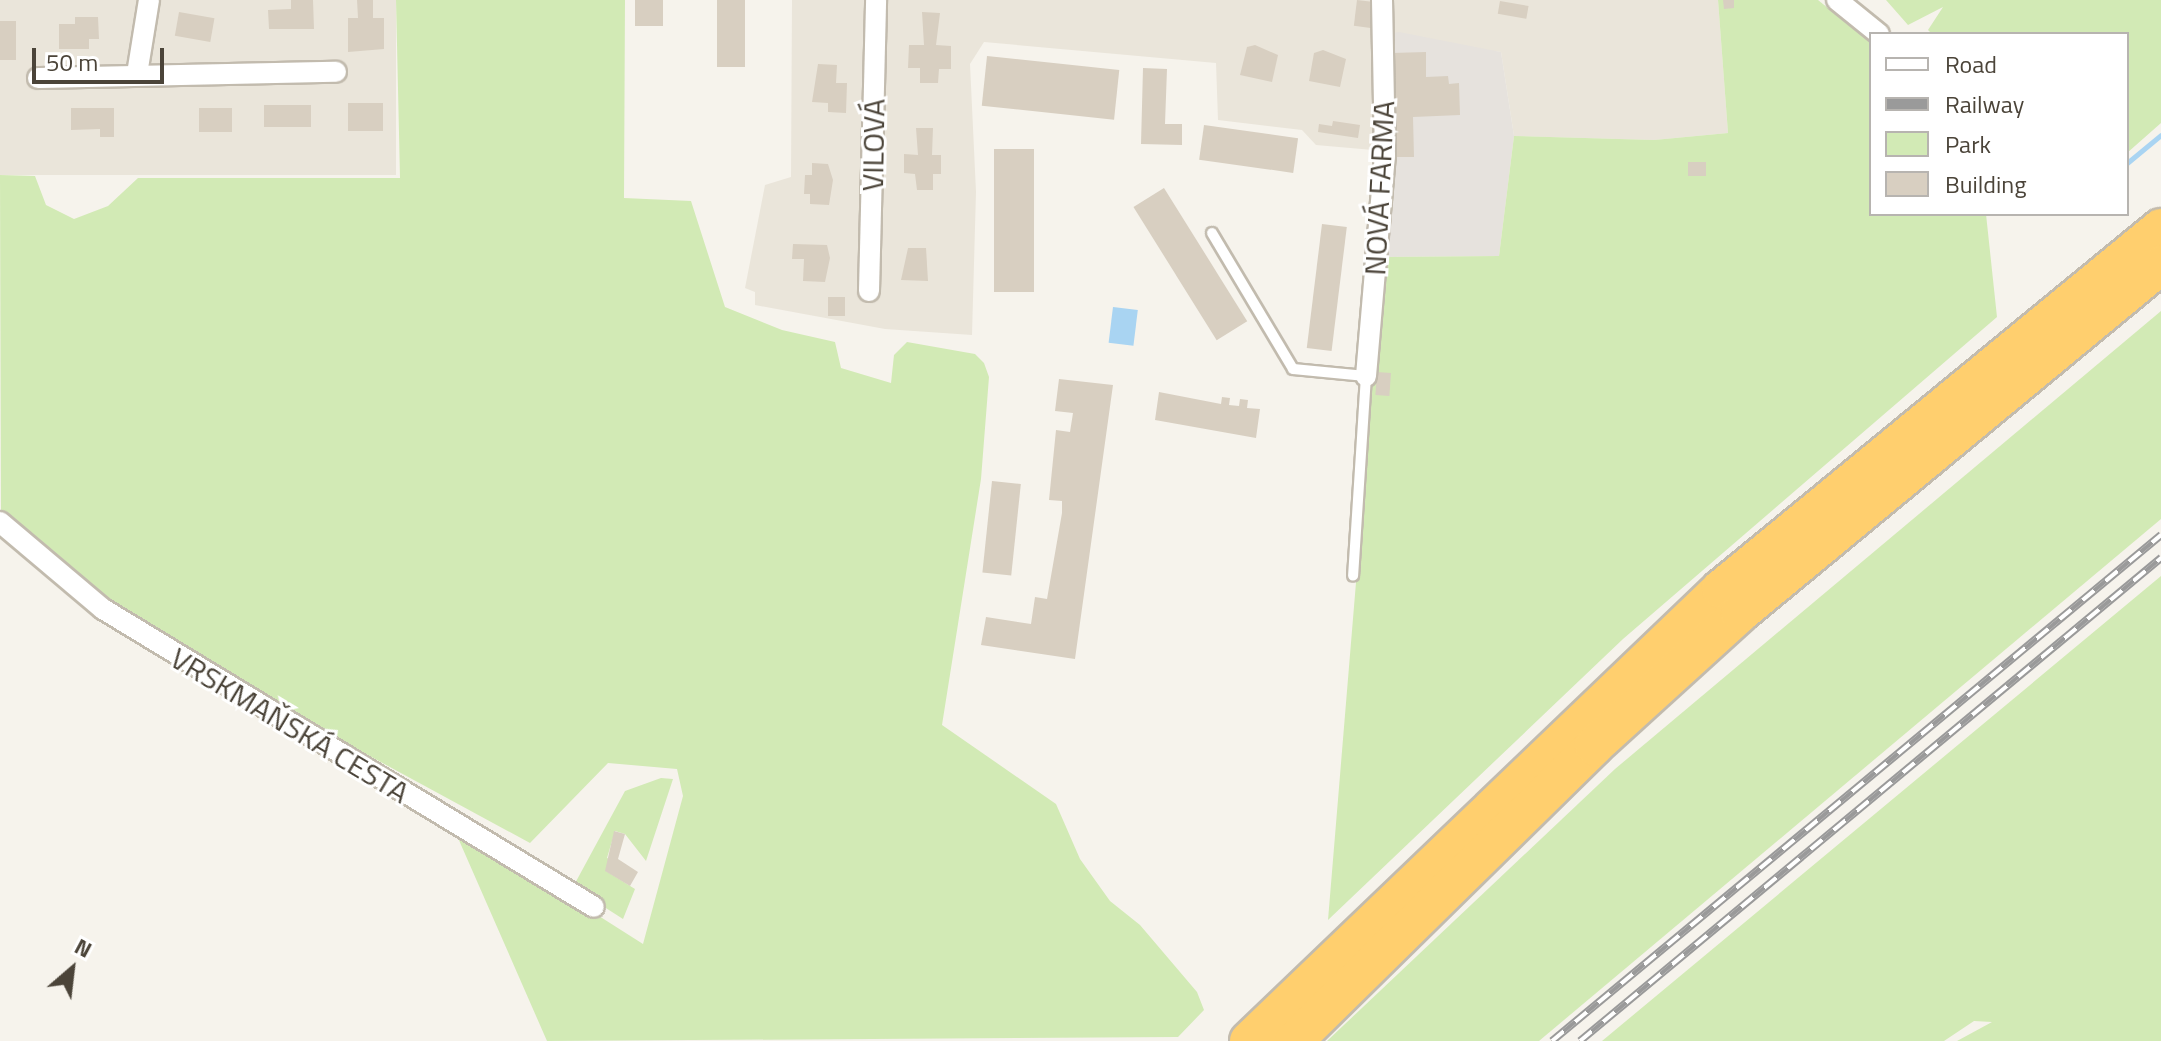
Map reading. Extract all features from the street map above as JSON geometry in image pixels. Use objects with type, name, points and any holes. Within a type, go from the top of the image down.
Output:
[{"type":"highway","points":[[1249,1041],[1721,589],[2161,228]]},
{"type":"highway","points":[[1294,1041],[1594,746],[1740,613],[2161,265]]},
{"type":"street","points":[[137,74],[149,0]]},
{"type":"street","name":"VILOVÁ","points":[[869,291],[876,0]]},
{"type":"street","name":"NOVÁ FARMA","points":[[1366,376],[1385,156],[1382,0]]},
{"type":"street","points":[[1837,0],[1877,32]]},
{"type":"street","points":[[38,78],[336,72]]},
{"type":"street","name":"VRSKMAŇSKÁ CESTA","points":[[0,522],[130,627],[594,907]]},
{"type":"lane","points":[[1212,233],[1293,369],[1366,376]]},
{"type":"lane","name":"NOVÁ FARMA","points":[[1353,576],[1366,376]]},
{"type":"shaded area","points":[[0,0],[396,0],[396,175],[0,175]]},
{"type":"shaded area","points":[[792,0],[1718,0],[1728,133],[1654,140],[1514,136],[1501,52],[1375,37],[1373,150],[1316,145],[1302,130],[1218,120],[1216,63],[984,42],[970,64],[976,192],[972,335],[885,329],[755,305],[755,292],[745,288],[765,185],[791,177]]},
{"type":"shaded area","points":[[1399,32],[1501,52],[1514,136],[1499,256],[1383,257],[1390,34]]},
{"type":"green space","points":[[396,0],[625,0],[624,198],[691,201],[725,307],[782,330],[835,342],[841,368],[891,383],[894,355],[907,342],[975,354],[984,363],[989,377],[981,479],[942,725],[1056,804],[1080,859],[1110,901],[1140,925],[1197,992],[1204,1010],[1178,1037],[547,1041],[451,822],[643,944],[683,796],[677,769],[608,763],[530,843],[294,715],[150,627],[92,590],[1,518],[0,175],[35,176],[46,205],[74,219],[108,206],[138,178],[400,178]]},
{"type":"green space","points":[[1718,0],[1818,0],[1869,41],[1869,216],[1986,216],[1997,317],[1623,639],[1328,920],[1383,257],[1499,256],[1514,136],[1654,140],[1728,133]]},
{"type":"green space","points":[[1886,0],[2161,0],[2161,123],[2129,151],[2129,32],[1930,32],[1928,30],[1943,7],[1908,25]]},
{"type":"green space","points":[[2161,311],[2161,519],[1539,1041],[1327,1041],[1615,769]]},
{"type":"green space","points":[[2161,576],[2161,1041],[1957,1041],[1992,1022],[1974,1021],[1944,1041],[1602,1041]]},
{"type":"green space","points":[[661,778],[673,779],[646,861],[625,834],[615,831],[607,858],[612,860],[606,871],[635,889],[623,919],[573,887],[625,791]]},
{"type":"water","points":[[1113,307],[1138,310],[1133,346],[1109,343]]},
{"type":"building","points":[[291,0],[313,0],[314,29],[269,29],[268,10],[291,9]]},
{"type":"building","points":[[357,0],[373,0],[373,18],[384,18],[384,49],[348,52],[348,18],[358,18]]},
{"type":"building","points":[[635,0],[663,0],[663,26],[635,26]]},
{"type":"building","points":[[717,0],[745,0],[745,67],[717,67]]},
{"type":"building","points":[[1357,0],[1374,2],[1371,28],[1354,26]]},
{"type":"building","points":[[1723,0],[1734,0],[1734,8],[1724,9]]},
{"type":"building","points":[[1500,1],[1529,6],[1526,19],[1498,14]]},
{"type":"building","points":[[179,12],[214,18],[210,42],[175,36]]},
{"type":"building","points":[[922,12],[940,13],[936,45],[951,46],[951,69],[939,69],[938,83],[920,83],[920,68],[908,68],[909,45],[924,45]]},
{"type":"building","points":[[75,17],[98,17],[99,39],[89,39],[89,49],[59,49],[59,24],[75,24]]},
{"type":"building","points":[[0,21],[16,21],[16,60],[0,60]]},
{"type":"building","points":[[1255,45],[1278,55],[1272,82],[1240,75],[1247,47]]},
{"type":"building","points":[[1323,50],[1346,59],[1340,87],[1309,81],[1314,53]]},
{"type":"building","points":[[1426,52],[1426,77],[1448,76],[1449,84],[1459,83],[1460,115],[1413,117],[1414,157],[1394,157],[1392,53]]},
{"type":"building","points":[[987,56],[1119,70],[1114,120],[982,106]]},
{"type":"building","points":[[818,64],[837,65],[836,83],[847,83],[846,113],[828,112],[828,103],[812,102]]},
{"type":"building","points":[[1143,68],[1167,69],[1165,124],[1182,124],[1182,145],[1141,144]]},
{"type":"building","points":[[348,103],[383,103],[383,131],[348,131]]},
{"type":"building","points":[[264,105],[311,105],[311,127],[264,127]]},
{"type":"building","points":[[71,108],[114,108],[114,137],[100,137],[100,129],[71,130]]},
{"type":"building","points":[[199,108],[232,108],[232,132],[199,132]]},
{"type":"building","points":[[1333,121],[1360,125],[1358,138],[1318,132],[1319,124],[1332,126]]},
{"type":"building","points":[[1204,125],[1298,138],[1293,173],[1199,160]]},
{"type":"building","points":[[916,128],[933,128],[932,155],[941,155],[941,174],[933,174],[933,190],[917,190],[915,174],[904,173],[904,154],[918,155]]},
{"type":"building","points":[[994,149],[1034,149],[1034,292],[994,292]]},
{"type":"building","points":[[1688,162],[1706,162],[1706,176],[1688,176]]},
{"type":"building","points":[[812,163],[828,164],[833,180],[829,205],[810,204],[810,194],[804,194],[805,175],[812,175]]},
{"type":"building","points":[[1164,188],[1247,321],[1217,340],[1133,207]]},
{"type":"building","points":[[1322,224],[1347,227],[1332,351],[1307,348]]},
{"type":"building","points":[[793,244],[827,245],[830,258],[825,282],[803,281],[804,259],[792,259]]},
{"type":"building","points":[[908,248],[926,248],[928,281],[901,280]]},
{"type":"building","points":[[828,297],[845,297],[845,316],[828,316]]},
{"type":"building","points":[[1377,372],[1391,373],[1389,396],[1375,395]]},
{"type":"building","points":[[1059,379],[1113,385],[1075,659],[981,645],[986,617],[1031,624],[1035,597],[1047,599],[1062,513],[1062,501],[1049,500],[1056,430],[1070,432],[1073,413],[1055,411]]},
{"type":"building","points":[[1159,392],[1221,404],[1222,397],[1230,398],[1229,405],[1239,406],[1240,399],[1248,400],[1247,408],[1260,409],[1256,438],[1155,420]]},
{"type":"building","points":[[992,481],[1021,484],[1011,576],[982,572]]},
{"type":"building","points":[[614,831],[625,834],[618,859],[638,872],[630,886],[605,871]]},
{"type":"waterway","points":[[2129,161],[2161,135]]},
{"type":"railway","points":[[1552,1041],[2161,535]]},
{"type":"railway","points":[[1580,1041],[2161,558]]}]
